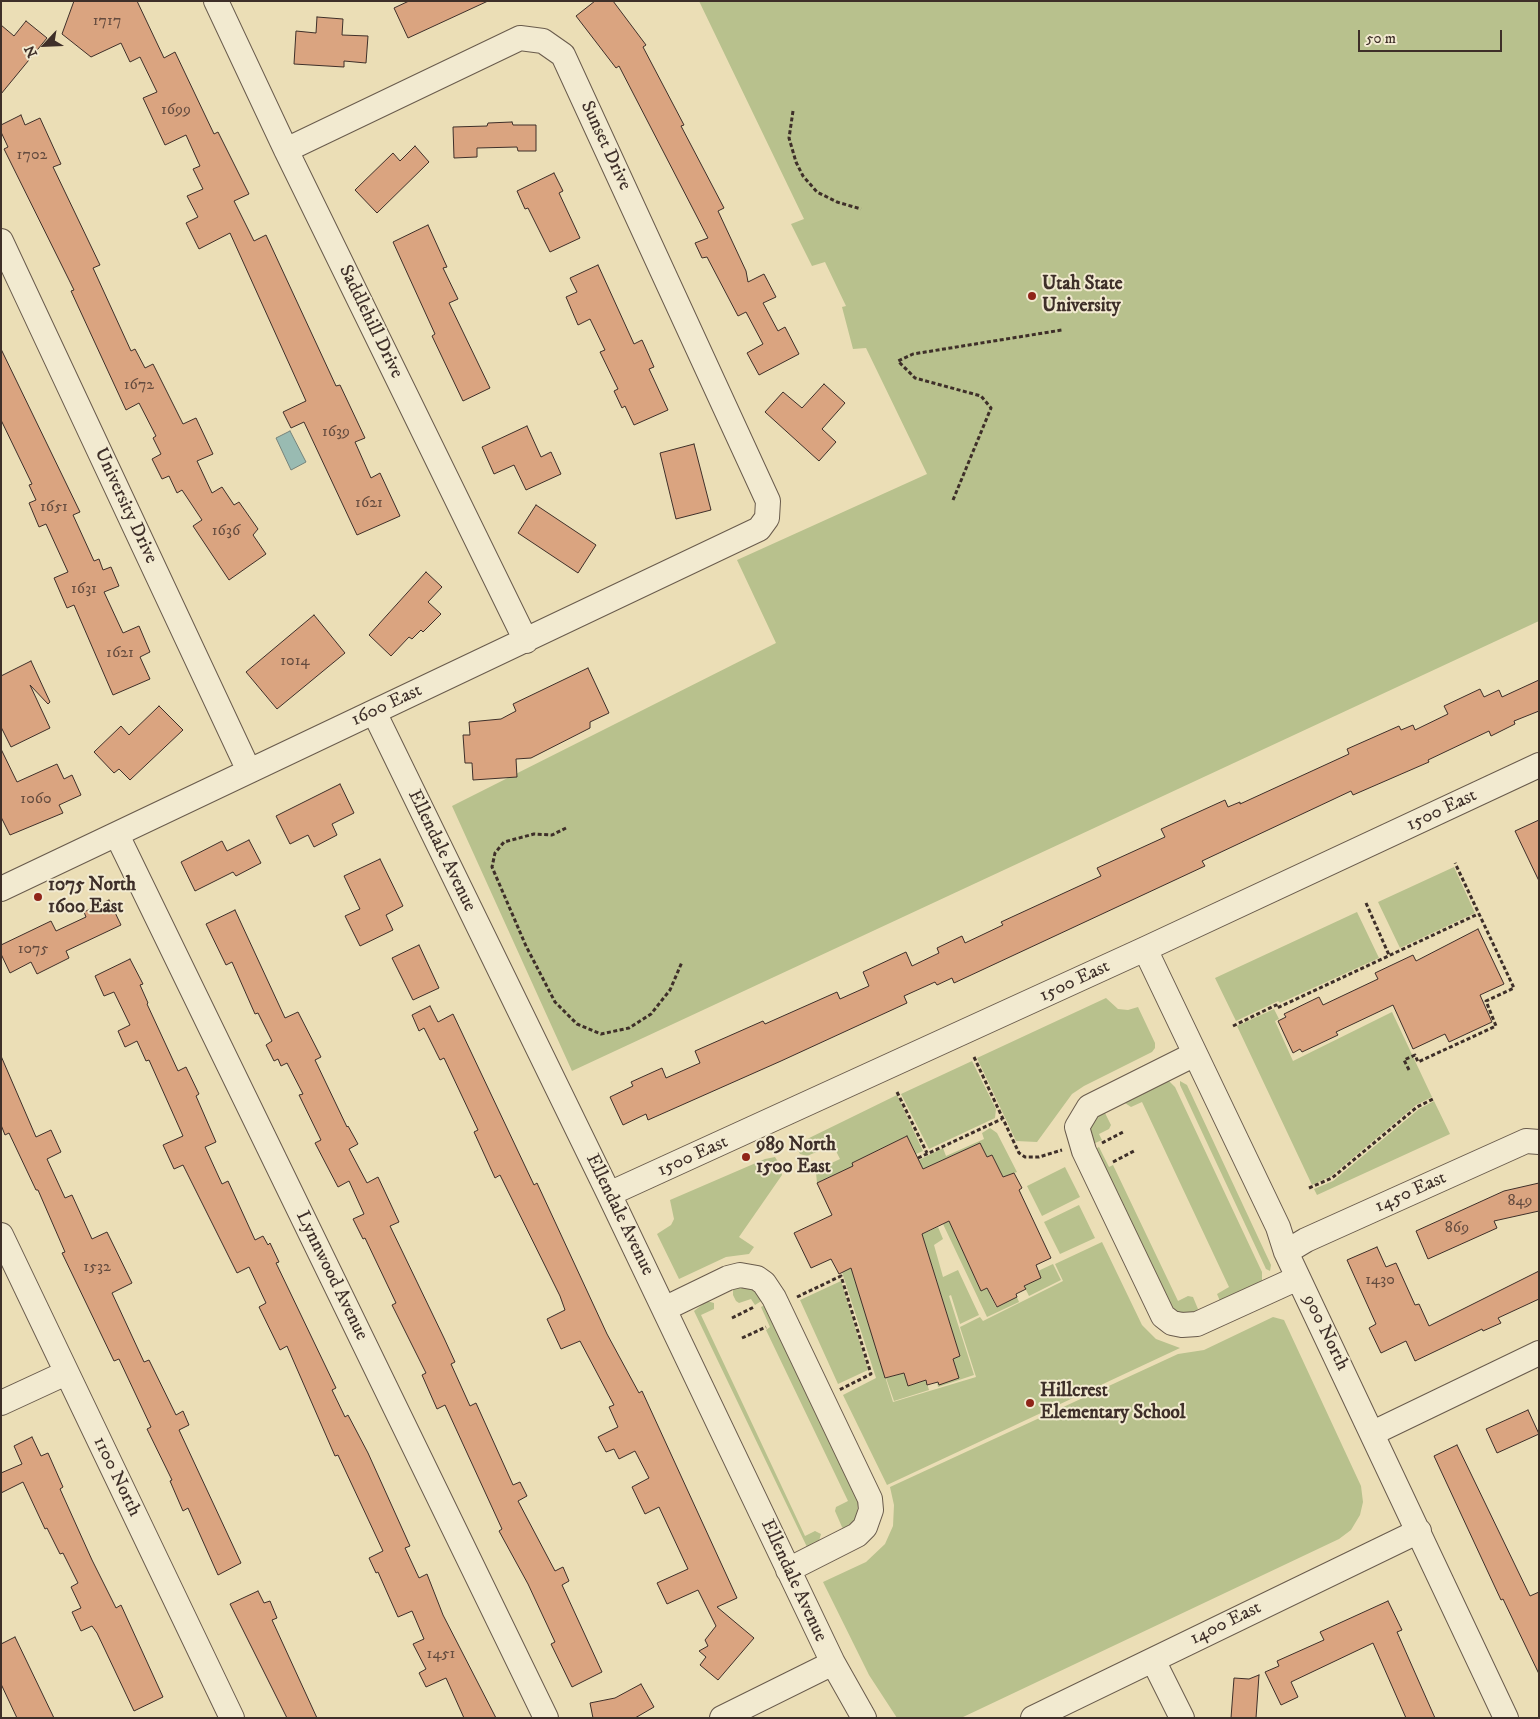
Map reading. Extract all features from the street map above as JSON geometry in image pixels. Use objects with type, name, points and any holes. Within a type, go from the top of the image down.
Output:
[{"type":"street","name":"Saddlehill Drive","points":[[216,1],[286,150],[526,641]]},
{"type":"street","name":"Sunset Drive","points":[[286,150],[520,38],[543,41],[563,55],[768,501],[768,518]]},
{"type":"street","name":"University Drive","points":[[1,241],[249,771]]},
{"type":"street","name":"1600 East","points":[[1,889],[759,529],[768,518]]},
{"type":"street","name":"Ellendale Avenue","points":[[374,712],[609,1194],[832,1663],[864,1718]]},
{"type":"street","name":"1500 East","points":[[609,1194],[1145,949],[1539,766]]},
{"type":"street","name":"Lynnwood Avenue","points":[[117,834],[546,1718]]},
{"type":"street","name":"900 North","points":[[1145,949],[1278,1227],[1286,1252],[1298,1278],[1373,1432],[1506,1718]]},
{"type":"street","points":[[1195,1054],[1089,1107],[1077,1127],[1084,1151],[1163,1316],[1172,1323],[1182,1325],[1197,1324],[1298,1278]]},
{"type":"street","name":"1450 East","points":[[1286,1252],[1306,1240],[1526,1141],[1539,1142]]},
{"type":"street","name":"1100 North","points":[[1,1235],[232,1718]]},
{"type":"street","points":[[664,1309],[728,1278],[740,1275],[757,1278],[764,1283],[774,1298],[870,1499],[871,1510],[865,1526],[858,1535],[788,1570]]},
{"type":"street","points":[[1373,1432],[1539,1353]]},
{"type":"street","points":[[1,1403],[66,1373]]},
{"type":"street","name":"1400 East","points":[[1033,1718],[1419,1531]]},
{"type":"street","points":[[1153,1660],[1182,1718]]},
{"type":"street","points":[[722,1718],[832,1663]]},
{"type":"path","points":[[793,111],[789,138],[796,162],[803,176],[817,192],[837,202],[861,209]]},
{"type":"path","points":[[953,500],[991,408],[981,396],[915,378],[898,361],[913,354],[1062,330]]},
{"type":"path","points":[[566,828],[552,834],[534,834],[504,842],[495,854],[492,867],[526,946],[555,1002],[577,1024],[601,1034],[629,1028],[651,1014],[656,1008],[670,990],[682,962]]},
{"type":"path","points":[[1409,1070],[1404,1060],[1415,1055],[1418,1062],[1496,1026],[1486,1001],[1514,988],[1455,863]]},
{"type":"path","points":[[1366,903],[1389,955]]},
{"type":"path","points":[[1233,1026],[1478,914]]},
{"type":"path","points":[[974,1057],[1019,1153],[1025,1157],[1039,1157],[1065,1149]]},
{"type":"path","points":[[897,1092],[927,1154]]},
{"type":"path","points":[[1309,1188],[1332,1178],[1417,1107],[1433,1099]]},
{"type":"path","points":[[918,1158],[1002,1119]]},
{"type":"path","points":[[1101,1143],[1125,1131]]},
{"type":"path","points":[[1110,1163],[1134,1151]]},
{"type":"path","points":[[793,1299],[841,1276],[871,1374],[836,1391]]},
{"type":"path","points":[[732,1318],[758,1305]]},
{"type":"path","points":[[742,1338],[768,1327]]},
{"type":"green space","points":[[699,1],[1539,1],[1539,621],[572,1071],[452,806],[776,643],[737,560],[927,474],[866,348],[853,349],[842,307],[846,306],[825,262],[812,266],[791,224],[804,219]]},
{"type":"green space","points":[[1454,867],[1475,913],[1400,948],[1378,902]]},
{"type":"green space","points":[[1357,912],[1379,958],[1236,1021],[1215,978]]},
{"type":"green space","points":[[1106,998],[1118,1009],[1128,1010],[1138,1007],[1155,1043],[1155,1048],[1152,1052],[1084,1086],[1072,1094],[1037,1142],[1016,1141],[977,1058]]},
{"type":"green space","points":[[1274,1009],[1279,1019],[1275,1021],[1293,1061],[1392,1012],[1432,1097],[1416,1105],[1331,1176],[1312,1185],[1237,1026]]},
{"type":"green space","points":[[972,1061],[996,1109],[995,1118],[929,1149],[901,1094]]},
{"type":"green space","points":[[1169,1081],[1175,1087],[1262,1272],[1262,1281],[1220,1301],[1217,1294],[1229,1287],[1142,1102],[1131,1107],[1125,1103]]},
{"type":"green space","points":[[1180,1081],[1187,1085],[1271,1265],[1270,1271],[1266,1269],[1180,1085]]},
{"type":"green space","points":[[897,1095],[923,1151],[916,1154],[907,1136],[852,1163],[857,1174],[838,1173],[817,1183],[816,1173],[819,1169],[840,1159],[833,1145],[807,1156],[800,1154],[796,1147],[803,1141]]},
{"type":"green space","points":[[1434,1101],[1450,1134],[1317,1195],[1314,1189],[1333,1181],[1419,1109]]},
{"type":"green space","points":[[1102,1112],[1105,1113],[1111,1125],[1109,1129],[1099,1134],[1102,1140],[1093,1144],[1089,1136],[1089,1125]]},
{"type":"green space","points":[[990,1128],[997,1133],[1017,1172],[1003,1177],[992,1155],[987,1157],[980,1143],[923,1169],[919,1160],[943,1148],[946,1156],[984,1139],[982,1133]]},
{"type":"green space","points":[[1099,1147],[1109,1167],[1113,1165],[1178,1301],[1188,1296],[1193,1297],[1198,1309],[1195,1313],[1184,1315],[1171,1308],[1095,1149]]},
{"type":"green space","points":[[775,1157],[780,1165],[782,1175],[739,1237],[754,1247],[749,1254],[726,1257],[679,1279],[657,1234],[671,1225],[674,1219],[670,1200],[765,1159]]},
{"type":"green space","points":[[1065,1167],[1080,1197],[1042,1216],[1027,1186]]},
{"type":"green space","points":[[1079,1205],[1095,1238],[1060,1254],[1044,1222]]},
{"type":"green space","points":[[949,1221],[981,1291],[987,1288],[996,1307],[1017,1297],[1019,1302],[987,1317],[943,1224]]},
{"type":"green space","points":[[938,1227],[943,1239],[934,1245],[943,1277],[958,1270],[979,1315],[960,1324],[951,1295],[949,1296],[974,1375],[938,1387],[937,1382],[939,1384],[959,1378],[953,1359],[960,1356],[922,1234]]},
{"type":"green space","points":[[1102,1242],[1142,1325],[1156,1339],[1180,1348],[887,1485],[843,1395],[876,1378],[842,1272],[851,1268],[893,1402],[976,1377],[960,1327],[980,1317],[983,1321],[1063,1281],[1055,1264]]},
{"type":"green space","points":[[1053,1264],[1061,1280],[1029,1296],[1024,1286],[1041,1278],[1038,1271]]},
{"type":"green space","points":[[841,1281],[868,1370],[838,1384],[800,1300]]},
{"type":"green space","points":[[737,1287],[752,1288],[757,1291],[763,1300],[755,1305],[751,1299],[739,1303],[733,1295],[733,1290]]},
{"type":"green space","points":[[707,1301],[714,1303],[714,1309],[701,1315],[805,1536],[815,1531],[821,1534],[819,1541],[807,1547],[694,1311]]},
{"type":"green space","points":[[765,1305],[858,1502],[857,1519],[851,1527],[844,1529],[842,1527],[835,1511],[836,1507],[848,1501],[766,1330],[770,1327],[761,1307]]},
{"type":"green space","points":[[1273,1317],[1284,1320],[1361,1486],[1363,1502],[1360,1515],[1351,1530],[1339,1539],[961,1718],[897,1718],[869,1675],[823,1582],[866,1562],[885,1544],[893,1526],[894,1505],[890,1487],[1178,1354],[1204,1350]]},
{"type":"green space","points":[[904,1373],[908,1386],[926,1380],[929,1390],[894,1401],[886,1378]]},
{"type":"water","points":[[290,431],[306,462],[291,470],[276,438]]},
{"type":"building","points":[[74,1],[137,1],[164,58],[175,52],[214,134],[218,132],[249,194],[234,201],[254,241],[266,235],[336,386],[340,385],[365,438],[355,442],[371,478],[380,473],[400,516],[357,535],[304,422],[291,428],[283,412],[306,401],[230,233],[199,249],[186,223],[198,217],[187,196],[203,189],[193,169],[200,166],[186,135],[165,145],[143,98],[157,92],[140,57],[130,62],[121,43],[91,57],[62,34]]},
{"type":"building","points":[[409,1],[488,1],[408,38],[394,8]]},
{"type":"building","points":[[595,1],[613,1],[646,45],[643,47],[684,125],[681,126],[724,208],[718,211],[746,271],[748,282],[764,274],[776,297],[763,303],[778,331],[785,327],[799,354],[759,375],[747,353],[763,344],[746,312],[738,316],[707,257],[702,258],[695,243],[708,238],[619,66],[616,68],[576,16]]},
{"type":"building","points":[[317,17],[343,19],[342,35],[368,36],[366,63],[344,61],[344,67],[294,64],[296,31],[316,33]]},
{"type":"building","points":[[26,21],[47,38],[1,94],[1,25],[14,36]]},
{"type":"building","points":[[21,115],[25,125],[40,118],[61,164],[53,167],[100,265],[93,268],[131,351],[135,349],[145,368],[153,364],[183,424],[196,418],[213,454],[197,461],[212,493],[222,487],[234,505],[239,502],[258,529],[253,535],[266,554],[229,580],[193,526],[202,520],[182,490],[177,493],[169,476],[162,479],[152,459],[161,454],[153,438],[156,436],[139,403],[126,410],[71,291],[74,290],[4,149],[8,147],[1,132],[1,125]]},
{"type":"building","points":[[512,122],[513,125],[536,125],[536,151],[518,151],[517,147],[477,148],[477,157],[454,158],[453,127],[487,126],[488,123]]},
{"type":"building","points":[[415,146],[429,162],[377,213],[355,190],[393,153],[400,161]]},
{"type":"building","points":[[554,173],[563,191],[559,193],[580,238],[550,252],[528,208],[525,209],[517,191]]},
{"type":"building","points":[[428,225],[447,267],[443,268],[458,299],[449,303],[490,388],[463,401],[432,336],[435,334],[393,242]]},
{"type":"building","points":[[598,265],[634,344],[642,340],[654,367],[649,369],[668,410],[634,425],[625,406],[622,408],[614,391],[618,389],[600,352],[605,350],[590,319],[578,325],[566,297],[577,292],[570,278]]},
{"type":"building","points":[[1,349],[80,512],[73,515],[94,561],[99,559],[103,570],[111,567],[119,586],[104,592],[123,633],[139,626],[150,652],[140,657],[150,679],[113,695],[74,605],[67,608],[54,578],[68,572],[46,524],[39,527],[29,503],[36,500],[29,485],[32,484],[1,420]]},
{"type":"building","points":[[824,384],[845,403],[822,429],[836,442],[819,461],[765,412],[783,392],[802,408]]},
{"type":"building","points":[[527,426],[541,457],[551,452],[561,474],[526,490],[514,465],[494,474],[482,447]]},
{"type":"building","points":[[694,444],[711,510],[676,519],[660,453]]},
{"type":"building","points":[[536,505],[596,545],[578,573],[518,533]]},
{"type":"building","points":[[426,572],[442,587],[428,602],[441,614],[423,632],[421,630],[412,639],[409,637],[391,656],[369,635]]},
{"type":"building","points":[[314,615],[345,653],[277,709],[246,672]]},
{"type":"building","points":[[31,661],[50,702],[48,704],[30,685],[50,728],[11,747],[1,727],[1,676]]},
{"type":"building","points":[[588,668],[609,713],[590,722],[590,728],[531,758],[516,759],[517,777],[473,780],[472,763],[465,763],[463,735],[470,735],[469,722],[501,719],[516,711],[513,704]]},
{"type":"building","points":[[1539,680],[1539,711],[1514,721],[1515,724],[1491,736],[1489,731],[1428,760],[1429,762],[1353,795],[1351,791],[1202,861],[1205,866],[954,983],[952,978],[937,985],[935,982],[904,996],[907,1003],[781,1061],[648,1120],[646,1114],[623,1125],[610,1097],[633,1086],[631,1082],[662,1068],[666,1078],[700,1063],[695,1051],[763,1021],[765,1024],[837,992],[840,999],[869,986],[863,972],[906,952],[912,966],[939,953],[937,948],[962,936],[965,943],[1003,925],[1001,922],[1101,876],[1097,868],[1165,837],[1161,829],[1225,800],[1228,807],[1240,802],[1240,804],[1349,754],[1347,749],[1399,726],[1401,730],[1413,725],[1415,730],[1448,714],[1444,706],[1480,689],[1484,697],[1499,690],[1502,697]]},
{"type":"building","points":[[159,706],[183,730],[130,780],[119,769],[114,773],[94,752],[121,726],[129,735]]},
{"type":"building","points":[[1,749],[17,782],[57,764],[64,779],[72,775],[81,795],[59,805],[63,813],[10,835],[1,817]]},
{"type":"building","points":[[340,784],[354,813],[332,824],[337,835],[314,847],[308,835],[290,844],[276,816]]},
{"type":"building","points":[[1539,820],[1539,881],[1515,831]]},
{"type":"building","points":[[249,840],[261,863],[236,876],[233,872],[195,891],[181,862],[222,841],[227,851]]},
{"type":"building","points":[[380,859],[403,906],[386,915],[393,930],[360,946],[345,916],[360,909],[344,876]]},
{"type":"building","points":[[109,900],[121,925],[66,951],[69,958],[37,974],[31,962],[10,973],[1,954],[1,945],[51,921],[56,931],[86,917],[84,912]]},
{"type":"building","points":[[235,910],[285,1018],[298,1012],[321,1057],[315,1060],[347,1127],[358,1144],[349,1149],[367,1183],[378,1177],[399,1222],[390,1226],[455,1362],[451,1364],[470,1406],[476,1403],[513,1485],[520,1482],[527,1496],[518,1501],[555,1571],[563,1567],[569,1581],[562,1585],[602,1672],[572,1687],[551,1644],[555,1642],[528,1584],[499,1531],[502,1529],[445,1405],[437,1409],[422,1375],[426,1373],[392,1305],[396,1303],[365,1238],[363,1239],[353,1219],[364,1214],[349,1181],[338,1187],[315,1143],[321,1140],[299,1095],[303,1094],[287,1063],[281,1066],[278,1059],[274,1061],[266,1045],[272,1041],[258,1013],[255,1014],[232,962],[226,965],[206,924]]},
{"type":"building","points":[[1478,929],[1504,984],[1480,995],[1492,1022],[1449,1042],[1445,1034],[1413,1049],[1393,1005],[1336,1032],[1338,1035],[1302,1052],[1300,1049],[1293,1053],[1278,1021],[1286,1017],[1284,1014],[1319,997],[1323,1005],[1378,979],[1375,973],[1413,955],[1416,961]]},
{"type":"building","points":[[419,945],[439,988],[413,1000],[392,958]]},
{"type":"building","points":[[130,959],[143,984],[140,985],[147,1004],[178,1071],[186,1067],[199,1094],[196,1096],[216,1142],[205,1147],[222,1184],[228,1181],[255,1240],[263,1236],[268,1245],[270,1243],[279,1262],[276,1263],[336,1388],[332,1390],[345,1417],[348,1415],[368,1453],[410,1546],[405,1548],[419,1578],[427,1574],[443,1615],[496,1718],[464,1718],[446,1678],[426,1687],[419,1673],[426,1669],[413,1644],[424,1639],[412,1611],[398,1617],[378,1572],[376,1573],[369,1558],[383,1551],[338,1455],[335,1456],[287,1346],[280,1350],[259,1307],[266,1303],[249,1267],[237,1273],[183,1165],[174,1169],[163,1145],[183,1136],[149,1060],[146,1061],[137,1041],[125,1047],[118,1031],[130,1025],[114,992],[104,996],[95,976]]},
{"type":"building","points":[[430,1006],[438,1022],[453,1014],[534,1185],[537,1183],[607,1334],[639,1393],[642,1391],[737,1598],[717,1607],[754,1638],[718,1680],[700,1665],[706,1657],[699,1651],[708,1646],[705,1640],[716,1626],[698,1590],[667,1604],[657,1583],[688,1569],[659,1507],[645,1514],[632,1487],[649,1478],[635,1451],[619,1459],[614,1449],[606,1452],[598,1437],[618,1427],[609,1407],[614,1405],[580,1341],[561,1349],[547,1319],[565,1310],[560,1296],[500,1175],[495,1178],[474,1132],[478,1130],[444,1058],[440,1060],[424,1028],[419,1031],[412,1015]]},
{"type":"building","points":[[1,1056],[36,1137],[51,1130],[61,1152],[47,1159],[65,1198],[72,1195],[92,1239],[107,1232],[132,1283],[112,1293],[144,1362],[149,1360],[176,1415],[183,1411],[189,1425],[179,1430],[241,1563],[218,1575],[188,1508],[183,1511],[170,1481],[172,1480],[147,1429],[151,1427],[119,1359],[114,1361],[62,1253],[65,1252],[38,1190],[36,1190],[9,1133],[5,1135],[1,1125]]},
{"type":"building","points":[[907,1136],[923,1169],[980,1143],[987,1157],[992,1155],[1003,1177],[1014,1173],[1022,1188],[1019,1190],[1051,1258],[1036,1265],[1041,1278],[1024,1286],[1026,1289],[1016,1294],[1017,1297],[997,1307],[987,1288],[981,1291],[949,1221],[922,1234],[960,1356],[953,1359],[959,1378],[939,1385],[938,1382],[927,1385],[926,1380],[908,1386],[904,1373],[885,1378],[851,1268],[839,1274],[831,1259],[811,1268],[794,1233],[832,1215],[817,1183],[853,1166],[852,1163]]},
{"type":"building","points":[[1539,1183],[1539,1211],[1494,1221],[1497,1228],[1428,1259],[1416,1231],[1504,1191]]},
{"type":"building","points":[[1377,1247],[1386,1267],[1396,1263],[1415,1305],[1419,1304],[1429,1326],[1539,1271],[1539,1299],[1498,1318],[1501,1323],[1483,1331],[1482,1329],[1415,1361],[1406,1341],[1381,1353],[1369,1328],[1376,1324],[1347,1260]]},
{"type":"building","points":[[1528,1410],[1539,1434],[1497,1453],[1486,1429]]},
{"type":"building","points":[[32,1437],[41,1456],[48,1453],[63,1487],[60,1489],[92,1560],[116,1608],[121,1605],[163,1697],[134,1711],[97,1633],[92,1626],[81,1631],[72,1612],[81,1608],[71,1587],[78,1583],[63,1553],[60,1554],[47,1528],[45,1529],[23,1482],[1,1493],[1,1473],[22,1464],[14,1446]]},
{"type":"building","points":[[1457,1445],[1530,1596],[1539,1592],[1539,1674],[1503,1599],[1501,1600],[1434,1456]]},
{"type":"building","points":[[258,1591],[264,1603],[270,1601],[277,1618],[272,1620],[317,1718],[287,1718],[230,1604]]},
{"type":"building","points":[[1388,1601],[1402,1630],[1397,1632],[1435,1718],[1406,1718],[1373,1643],[1291,1682],[1298,1697],[1281,1705],[1265,1672],[1279,1666],[1277,1661],[1324,1640],[1320,1632]]},
{"type":"building","points":[[15,1637],[54,1718],[17,1718],[1,1684],[1,1644]]},
{"type":"building","points":[[1259,1675],[1256,1718],[1231,1718],[1234,1678],[1249,1679]]},
{"type":"building","points":[[641,1684],[654,1707],[635,1718],[593,1718],[590,1703],[615,1698]]},
{"type":"place","name":"Utah State University","points":[[1032,296]]},
{"type":"place","name":"1075 North 1600 East","points":[[38,897]]},
{"type":"place","name":"989 North 1500 East","points":[[746,1157]]},
{"type":"place","name":"Hillcrest Elementary School","points":[[1030,1403]]}]
